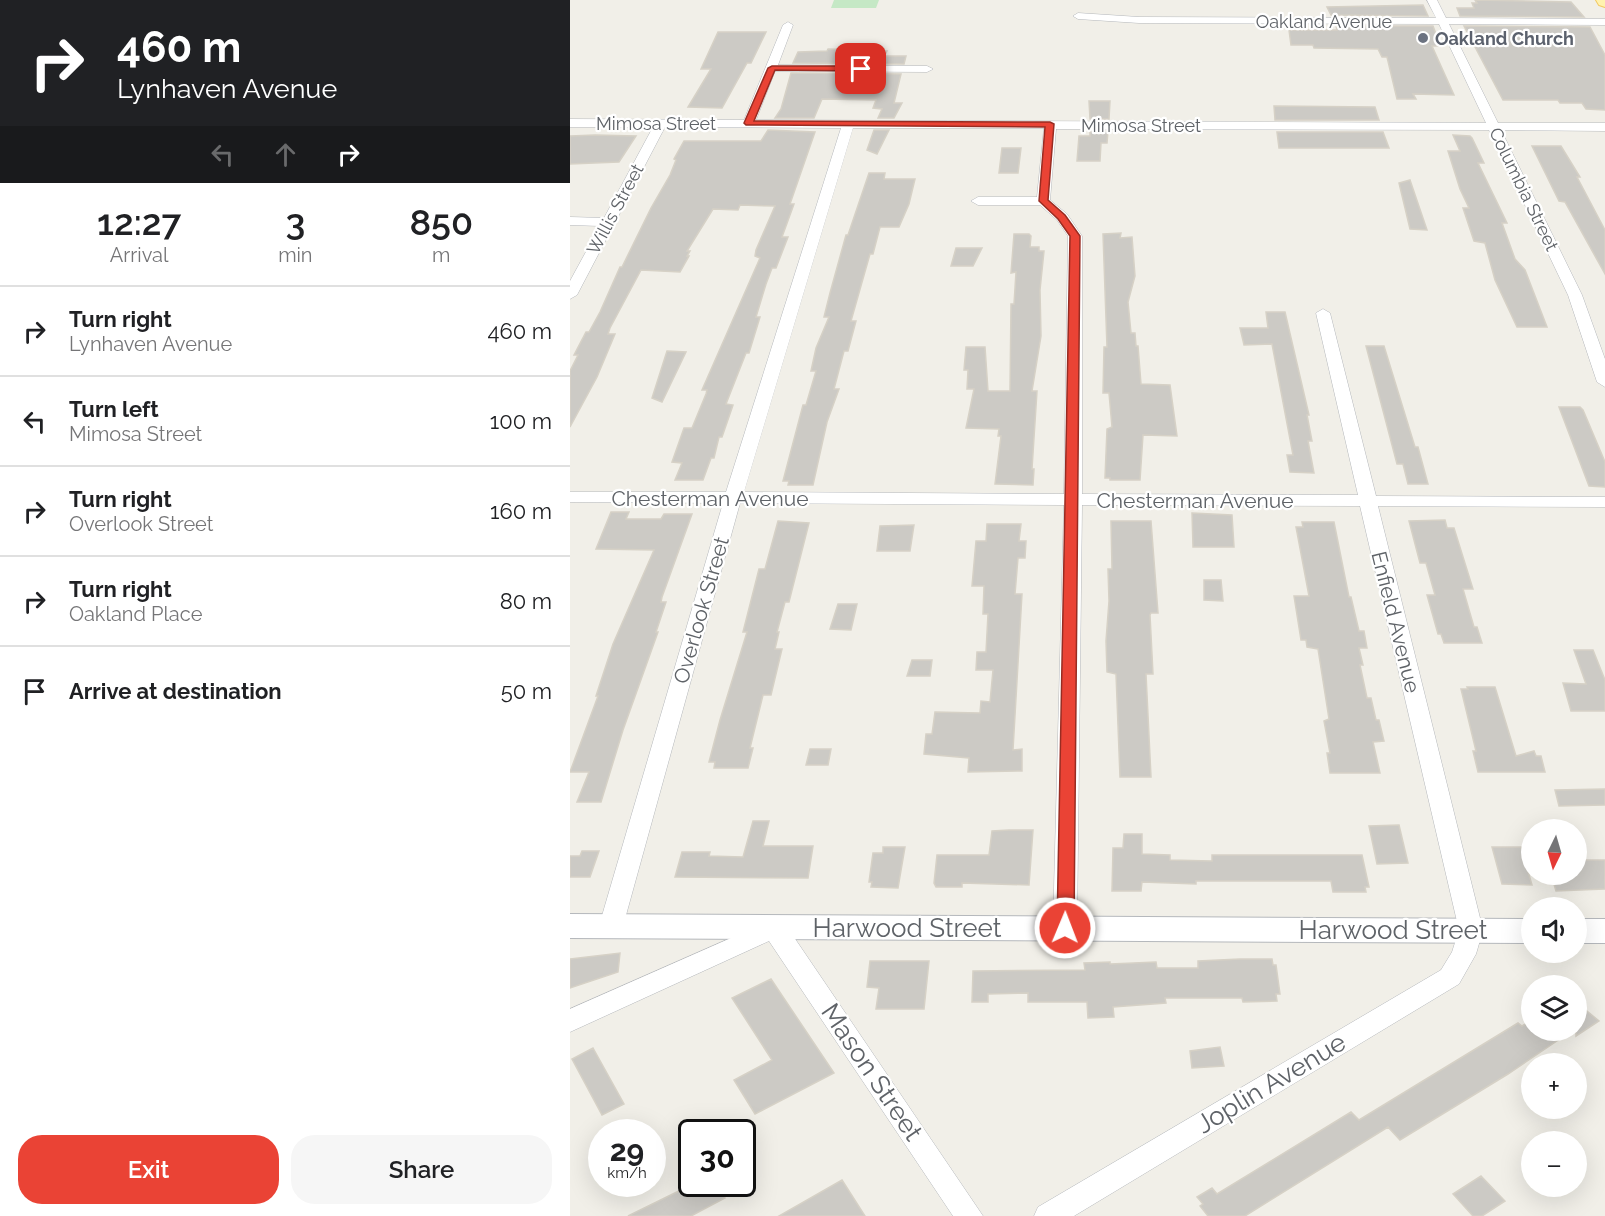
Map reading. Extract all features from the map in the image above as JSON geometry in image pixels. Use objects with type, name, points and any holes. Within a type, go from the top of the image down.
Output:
[{"type":"street","name":"Columbia Street","points":[[1432,0],[1575,295],[1605,382]]},
{"type":"street","name":"Oakland Avenue","points":[[1078,16],[1139,20],[1605,22]]},
{"type":"street","points":[[748,123],[788,25]]},
{"type":"street","points":[[772,68],[927,69]]},
{"type":"street","name":"Mimosa Street","points":[[570,123],[1605,126]]},
{"type":"street","name":"Willis Street","points":[[570,296],[660,123]]},
{"type":"street","name":"Overlook Street","points":[[611,926],[733,498],[849,124]]},
{"type":"street","points":[[1043,201],[1050,124]]},
{"type":"street","points":[[978,201],[1043,201],[1062,217],[1075,236],[1073,500],[1065,928]]},
{"type":"street","points":[[570,221],[609,222]]},
{"type":"street","name":"Enfield Avenue","points":[[1323,313],[1471,930]]},
{"type":"street","name":"Chesterman Avenue","points":[[570,497],[1605,502]]},
{"type":"street","name":"Harwood Street","points":[[570,926],[1521,931]]},
{"type":"street","points":[[570,1021],[774,928]]},
{"type":"street","name":"Mason Street","points":[[774,928],[969,1216]]},
{"type":"street","name":"Joplin Avenue","points":[[1048,1216],[1450,977],[1464,954],[1471,930]]},
{"type":"street","points":[[1587,931],[1605,931]]},
{"type":"green space","points":[[834,0],[879,0],[876,8],[831,8]]},
{"type":"building","points":[[1475,0],[1571,2],[1584,17],[1460,16],[1457,8],[1474,8],[1472,3],[1477,3]]},
{"type":"building","points":[[1423,5],[1428,16],[1331,15],[1327,7]]},
{"type":"building","points":[[1336,26],[1433,26],[1439,42],[1437,42],[1438,46],[1432,46],[1454,95],[1413,94],[1416,99],[1397,99],[1387,57],[1382,57],[1378,49],[1314,48],[1313,45],[1291,45],[1289,30],[1337,30]]},
{"type":"building","points":[[1464,26],[1590,27],[1605,55],[1605,110],[1586,109],[1582,103],[1560,103],[1558,100],[1503,100]]},
{"type":"building","points":[[718,32],[766,32],[751,63],[747,63],[722,108],[688,107],[711,69],[701,69]]},
{"type":"building","points":[[828,49],[887,51],[884,56],[906,56],[904,64],[793,63],[798,52],[827,51]]},
{"type":"building","points":[[791,73],[901,74],[894,103],[902,103],[894,118],[878,118],[882,109],[873,108],[876,100],[822,99],[814,118],[775,118],[781,109]]},
{"type":"building","points":[[1089,101],[1110,101],[1109,119],[1090,119]]},
{"type":"building","points":[[1274,106],[1375,107],[1379,120],[1275,120]]},
{"type":"building","points":[[768,130],[815,132],[790,204],[794,204],[782,237],[788,237],[776,268],[772,268],[766,284],[756,317],[760,317],[749,353],[746,353],[726,404],[733,405],[722,437],[719,437],[714,458],[711,458],[703,480],[675,480],[682,463],[672,462],[684,428],[692,428],[706,394],[707,390],[702,390],[760,258],[755,256],[756,250],[775,206],[740,205],[738,210],[713,209],[687,251],[690,251],[687,256],[689,256],[680,272],[641,270],[610,328],[608,334],[615,334],[597,377],[570,427],[570,371],[578,355],[574,355],[600,312],[620,267],[670,175],[676,160],[674,159],[684,141],[761,141]]},
{"type":"building","points":[[874,130],[889,130],[877,154],[867,150]]},
{"type":"building","points":[[1090,131],[1108,131],[1107,143],[1101,143],[1100,161],[1077,161],[1079,136],[1090,136]]},
{"type":"building","points":[[1277,132],[1383,132],[1389,148],[1279,148]]},
{"type":"building","points":[[1453,135],[1472,138],[1484,163],[1478,163],[1507,223],[1502,223],[1515,259],[1525,270],[1547,327],[1517,327],[1495,280],[1485,243],[1474,241],[1463,208],[1469,208],[1460,189],[1448,151],[1460,151]]},
{"type":"building","points":[[570,136],[636,136],[619,162],[570,164]]},
{"type":"building","points":[[1532,146],[1561,146],[1580,177],[1577,177],[1605,230],[1605,274],[1565,202],[1559,201]]},
{"type":"building","points":[[1002,148],[1021,148],[1018,173],[999,173]]},
{"type":"building","points":[[869,173],[885,173],[884,179],[915,179],[909,204],[899,227],[880,227],[873,254],[870,254],[851,321],[856,321],[848,351],[844,351],[834,389],[839,389],[827,422],[813,485],[788,485],[789,481],[783,481],[803,405],[806,405],[816,371],[811,371],[816,348],[829,317],[824,317],[830,293],[846,235],[848,235]]},
{"type":"building","points":[[1410,180],[1427,230],[1410,229],[1399,183]]},
{"type":"building","points":[[1121,233],[1120,238],[1132,237],[1135,276],[1128,302],[1131,333],[1135,333],[1136,346],[1138,346],[1141,384],[1170,385],[1177,436],[1143,435],[1140,480],[1105,478],[1107,429],[1112,427],[1109,393],[1103,393],[1104,347],[1107,347],[1103,234]]},
{"type":"building","points":[[1014,234],[1029,234],[1031,236],[1030,247],[1039,247],[1039,251],[1044,251],[1040,290],[1041,336],[1032,391],[1037,391],[1033,485],[995,484],[1001,436],[998,436],[999,429],[966,428],[974,389],[967,389],[968,370],[964,370],[966,347],[985,347],[988,391],[1010,391],[1011,304],[1014,304],[1016,272],[1011,273]]},
{"type":"building","points":[[956,248],[982,248],[973,266],[951,266]]},
{"type":"building","points":[[1266,312],[1285,312],[1309,415],[1307,415],[1312,441],[1308,441],[1314,473],[1290,472],[1287,455],[1293,455],[1272,344],[1244,345],[1240,328],[1268,328]]},
{"type":"building","points":[[1366,346],[1384,346],[1428,484],[1408,484],[1403,464],[1397,464]]},
{"type":"building","points":[[667,351],[686,352],[662,402],[652,398]]},
{"type":"building","points":[[1559,407],[1580,407],[1583,410],[1605,462],[1605,487],[1589,486]]},
{"type":"building","points":[[611,512],[629,512],[626,519],[661,519],[664,514],[692,514],[662,597],[661,602],[666,602],[656,632],[658,632],[623,730],[601,802],[577,802],[589,772],[570,772],[598,696],[596,696],[613,644],[654,550],[596,549]]},
{"type":"building","points":[[1192,513],[1232,515],[1234,547],[1193,547]]},
{"type":"building","points":[[1445,520],[1447,528],[1454,528],[1473,589],[1463,589],[1474,627],[1477,627],[1482,643],[1444,643],[1441,634],[1438,634],[1427,595],[1435,595],[1426,563],[1420,563],[1409,521]]},
{"type":"building","points":[[778,521],[809,523],[789,602],[785,602],[777,632],[779,632],[775,649],[782,649],[771,695],[763,695],[750,748],[753,748],[748,768],[714,768],[715,762],[709,762],[747,632],[743,632],[759,569],[765,569]]},
{"type":"building","points":[[1111,521],[1151,521],[1158,613],[1150,615],[1153,674],[1146,674],[1151,777],[1120,777],[1116,674],[1107,672],[1108,569],[1112,569]]},
{"type":"building","points":[[1302,522],[1334,522],[1349,597],[1351,597],[1359,631],[1364,631],[1367,648],[1359,648],[1363,665],[1360,665],[1367,698],[1371,698],[1384,741],[1373,742],[1380,773],[1330,773],[1327,753],[1330,753],[1324,721],[1329,719],[1318,649],[1307,647],[1306,640],[1301,640],[1294,596],[1309,596],[1296,527],[1303,527]]},
{"type":"building","points":[[987,524],[1021,524],[1019,541],[1026,541],[1025,558],[1018,558],[1015,594],[1022,594],[1013,750],[1022,749],[1022,771],[968,772],[969,758],[924,754],[926,734],[932,734],[935,712],[980,713],[981,701],[990,702],[993,670],[976,670],[977,652],[986,652],[988,614],[983,614],[984,586],[972,586],[976,541],[986,541]]},
{"type":"building","points":[[914,525],[910,551],[877,551],[880,526]]},
{"type":"building","points":[[1204,580],[1221,580],[1223,601],[1204,600]]},
{"type":"building","points":[[838,604],[857,604],[851,630],[830,629]]},
{"type":"building","points":[[1574,650],[1593,650],[1605,680],[1605,711],[1571,711],[1563,683],[1586,684]]},
{"type":"building","points":[[912,660],[932,660],[930,676],[907,676]]},
{"type":"building","points":[[1467,687],[1495,687],[1516,756],[1534,751],[1536,756],[1541,756],[1545,772],[1478,772],[1473,751],[1476,751],[1461,689],[1468,689]]},
{"type":"building","points":[[810,749],[831,749],[828,765],[806,765]]},
{"type":"building","points":[[1605,789],[1605,805],[1559,806],[1555,790]]},
{"type":"building","points":[[753,821],[769,821],[763,846],[813,846],[808,878],[675,877],[682,852],[710,852],[709,856],[743,857]]},
{"type":"building","points":[[1399,825],[1408,863],[1377,864],[1369,826]]},
{"type":"building","points":[[1033,830],[1029,885],[962,883],[962,887],[936,887],[934,883],[937,855],[989,855],[992,831]]},
{"type":"building","points":[[1124,834],[1142,834],[1142,854],[1170,855],[1170,860],[1212,861],[1212,855],[1362,855],[1369,887],[1365,887],[1366,892],[1333,892],[1331,881],[1196,881],[1196,884],[1142,882],[1141,891],[1112,891],[1113,848],[1123,848]]},
{"type":"building","points":[[883,847],[905,847],[898,888],[871,887],[872,882],[869,882],[873,853],[883,853]]},
{"type":"building","points":[[1492,847],[1521,847],[1521,885],[1502,884]]},
{"type":"building","points":[[582,851],[599,851],[590,877],[570,877],[570,856],[580,856]]},
{"type":"building","points":[[1587,860],[1605,860],[1605,889],[1556,891],[1554,885],[1587,885]]},
{"type":"building","points":[[620,953],[618,972],[570,988],[570,959]]},
{"type":"building","points":[[1272,959],[1273,965],[1276,965],[1280,994],[1276,994],[1277,1001],[1243,1002],[1242,998],[1165,998],[1166,1003],[1113,1007],[1114,1017],[1088,1018],[1087,1002],[1028,1002],[1028,993],[988,994],[988,1002],[972,1002],[973,971],[1085,970],[1084,963],[1110,962],[1110,964],[1156,962],[1157,968],[1198,968],[1198,961]]},
{"type":"building","points":[[870,961],[929,961],[924,1009],[876,1009],[879,988],[867,987]]},
{"type":"building","points":[[771,979],[834,1073],[755,1114],[734,1080],[772,1060],[732,998]]},
{"type":"building","points":[[1587,1011],[1599,1021],[1587,1029]]},
{"type":"building","points":[[1518,1023],[1521,1025],[1521,1041],[1557,1041],[1539,1053],[1521,1053],[1521,1065],[1400,1140],[1388,1127],[1245,1216],[1208,1216],[1200,1206],[1203,1204],[1197,1197],[1212,1188],[1217,1194],[1351,1112],[1359,1120]]},
{"type":"building","points":[[1220,1047],[1224,1066],[1192,1068],[1190,1051]]},
{"type":"building","points":[[593,1048],[624,1104],[602,1115],[572,1059]]},
{"type":"building","points":[[1481,1176],[1505,1201],[1482,1216],[1473,1216],[1453,1194]]},
{"type":"building","points":[[842,1180],[865,1216],[779,1216]]},
{"type":"building","points":[[678,1191],[678,1197],[725,1198],[691,1216],[628,1216]]},
{"type":"place","name":"Oakland Church","points":[[1423,38]]},
{"type":"route","points":[[861,69],[772,68],[748,123],[1050,124],[1043,201],[1062,217],[1075,236],[1073,500],[1065,928]]}]
